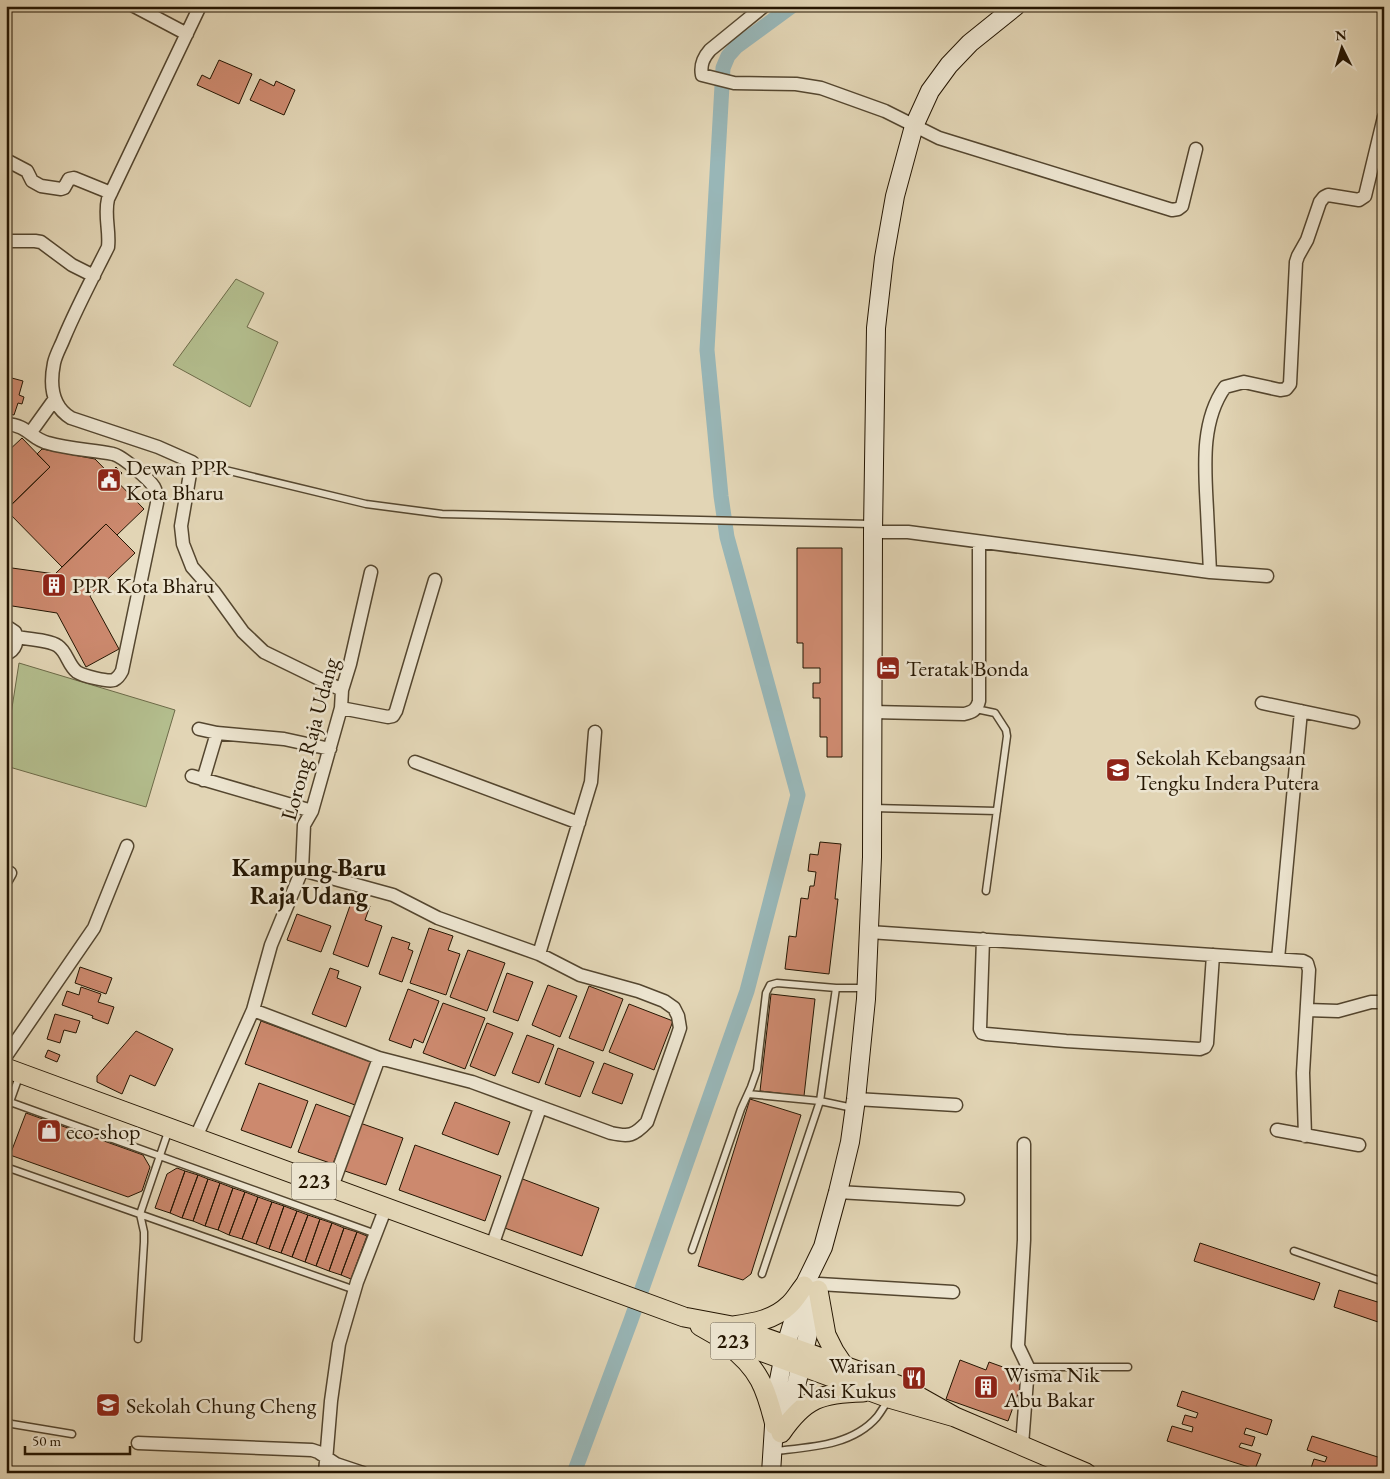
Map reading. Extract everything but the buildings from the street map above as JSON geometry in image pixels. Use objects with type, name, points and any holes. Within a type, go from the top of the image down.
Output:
[{"type":"main road","points":[[776,1436],[792,1404],[793,1356],[814,1287],[822,1247],[850,1142],[866,988],[872,857],[876,328],[884,258],[895,196],[914,126],[930,91],[949,65],[970,43],[1016,6]]},
{"type":"main road","name":"223","points":[[13,1070],[623,1294],[684,1317],[714,1334],[793,1356]]},
{"type":"main road","points":[[732,1326],[766,1320],[814,1287]]},
{"type":"main road","points":[[814,1287],[826,1334],[844,1366]]},
{"type":"main road","name":"223","points":[[684,1317],[732,1326],[793,1356]]},
{"type":"main road","points":[[714,1334],[742,1356],[759,1377],[769,1400],[776,1436],[771,1473]]},
{"type":"main road","points":[[793,1356],[844,1366],[900,1386],[955,1417]]},
{"type":"main road","points":[[793,1356],[872,1392],[955,1417],[1022,1444],[1086,1473]]},
{"type":"main road","points":[[776,1436],[806,1404],[825,1395],[872,1392]]},
{"type":"street","points":[[134,6],[187,34]]},
{"type":"street","points":[[200,6],[111,192],[106,209],[108,247],[71,321],[54,362],[52,384],[54,400],[62,413],[71,418],[158,448],[192,462],[181,526],[183,544],[192,567],[214,592],[243,632],[264,652],[342,690]]},
{"type":"street","points":[[764,6],[705,55],[702,63],[702,75],[734,83],[796,84],[821,88],[885,111],[938,138],[1172,210],[1182,206],[1196,149]]},
{"type":"street","points":[[1210,572],[1204,467],[1208,430],[1218,396],[1225,387],[1244,382],[1280,390],[1286,389],[1290,384],[1294,274],[1298,256],[1307,240],[1324,197],[1328,195],[1359,200],[1365,196],[1384,117]]},
{"type":"street","points":[[6,160],[27,171],[32,181],[41,186],[61,189],[64,188],[69,179],[74,178],[111,192]]},
{"type":"street","points":[[6,241],[41,242],[72,265],[94,276]]},
{"type":"street","points":[[31,432],[54,400]]},
{"type":"street","points":[[6,424],[18,425],[45,443],[113,454],[120,457],[152,484],[157,498],[122,671],[116,679],[107,681],[82,674],[76,671],[59,646],[52,643],[16,637]]},
{"type":"street","points":[[873,528],[1210,572],[1268,576]]},
{"type":"street","points":[[872,712],[964,714],[976,709],[979,701],[979,542]]},
{"type":"street","name":"Lorong Raja Udang","points":[[196,1137],[253,1010],[271,945],[302,870],[304,825],[312,811],[341,708],[342,690],[350,664],[371,572]]},
{"type":"street","points":[[341,708],[388,717],[393,716],[435,580]]},
{"type":"street","points":[[6,626],[12,629],[16,637],[15,646],[6,654]]},
{"type":"street","points":[[1262,703],[1353,722]]},
{"type":"street","points":[[1278,959],[1300,711]]},
{"type":"street","points":[[199,729],[217,733],[284,739],[330,749]]},
{"type":"street","points":[[539,954],[591,782],[595,732]]},
{"type":"street","points":[[217,733],[197,778],[312,811]]},
{"type":"street","points":[[415,762],[579,823]]},
{"type":"street","points":[[6,1056],[94,928],[127,846]]},
{"type":"street","points":[[253,1010],[379,1058],[472,1082],[610,1134],[631,1135],[647,1122],[677,1037],[680,1028],[678,1016],[674,1008],[664,1001],[638,991],[580,975],[539,954],[438,918],[393,895],[302,870]]},
{"type":"street","points":[[870,932],[1303,961],[1309,966],[1304,1073],[1305,1136]]},
{"type":"street","points":[[982,940],[980,1028],[982,1033],[1066,1041],[1200,1049],[1206,1047],[1213,955]]},
{"type":"street","points":[[1307,1010],[1338,1011],[1371,1002],[1384,1002]]},
{"type":"street","points":[[332,1187],[379,1058]]},
{"type":"street","points":[[855,1104],[956,1105]]},
{"type":"street","points":[[492,1246],[540,1108]]},
{"type":"street","points":[[1277,1130],[1359,1145]]},
{"type":"street","points":[[1022,1444],[1028,1367],[1018,1346],[1024,1240],[1024,1144]]},
{"type":"street","points":[[838,1192],[958,1199]]},
{"type":"street","points":[[325,1473],[331,1401],[339,1344],[355,1290],[386,1207]]},
{"type":"street","points":[[814,1287],[953,1292]]},
{"type":"street","points":[[138,1442],[312,1450],[336,1464],[363,1473]]},
{"type":"lane","points":[[192,462],[197,465],[366,504],[442,514],[763,522],[873,528]]},
{"type":"lane","points":[[976,709],[995,713],[1008,736],[986,891]]},
{"type":"lane","points":[[872,808],[997,811]]},
{"type":"lane","points":[[692,1250],[741,1109],[757,1070],[766,993],[770,985],[777,983],[836,988],[866,988]]},
{"type":"lane","points":[[762,1274],[820,1101],[836,988]]},
{"type":"lane","points":[[6,1113],[10,1102],[13,1070]]},
{"type":"lane","points":[[748,1094],[855,1104]]},
{"type":"lane","points":[[10,1102],[376,1234]]},
{"type":"lane","points":[[138,1339],[144,1237],[140,1214],[169,1128]]},
{"type":"lane","points":[[6,1167],[355,1290]]},
{"type":"lane","points":[[1294,1251],[1384,1282]]},
{"type":"lane","points":[[1028,1367],[1128,1367]]},
{"type":"lane","points":[[776,1436],[814,1447],[846,1439],[864,1429],[890,1398]]},
{"type":"lane","points":[[6,1421],[12,1424],[72,1434]]},
{"type":"green space","points":[[236,279],[264,293],[247,327],[278,342],[250,407],[173,365]]},
{"type":"green space","points":[[19,663],[175,710],[146,807],[6,766],[6,746]]},
{"type":"waterway","points":[[574,1473],[631,1320],[747,991],[798,795],[727,537],[721,496],[707,350],[723,68],[728,56],[736,47],[792,6]]},
{"type":"place","name":"Dewan PPR Kota Bharu","points":[[109,480]]},
{"type":"place","name":"PPR Kota Bharu","points":[[54,585]]},
{"type":"place","name":"Teratak Bonda","points":[[888,668]]},
{"type":"place","name":"Sekolah Kebangsaan Tengku Indera Putera","points":[[1118,770]]},
{"type":"place","name":"eco-shop","points":[[49,1131]]},
{"type":"place","name":"Warisan Nasi Kukus","points":[[914,1378]]},
{"type":"place","name":"Wisma Nik Abu Bakar","points":[[986,1387]]},
{"type":"place","name":"Sekolah Chung Cheng","points":[[108,1405]]},
{"type":"district","name":"Kampung Baru Raja Udang","points":[[309,882]]}]
